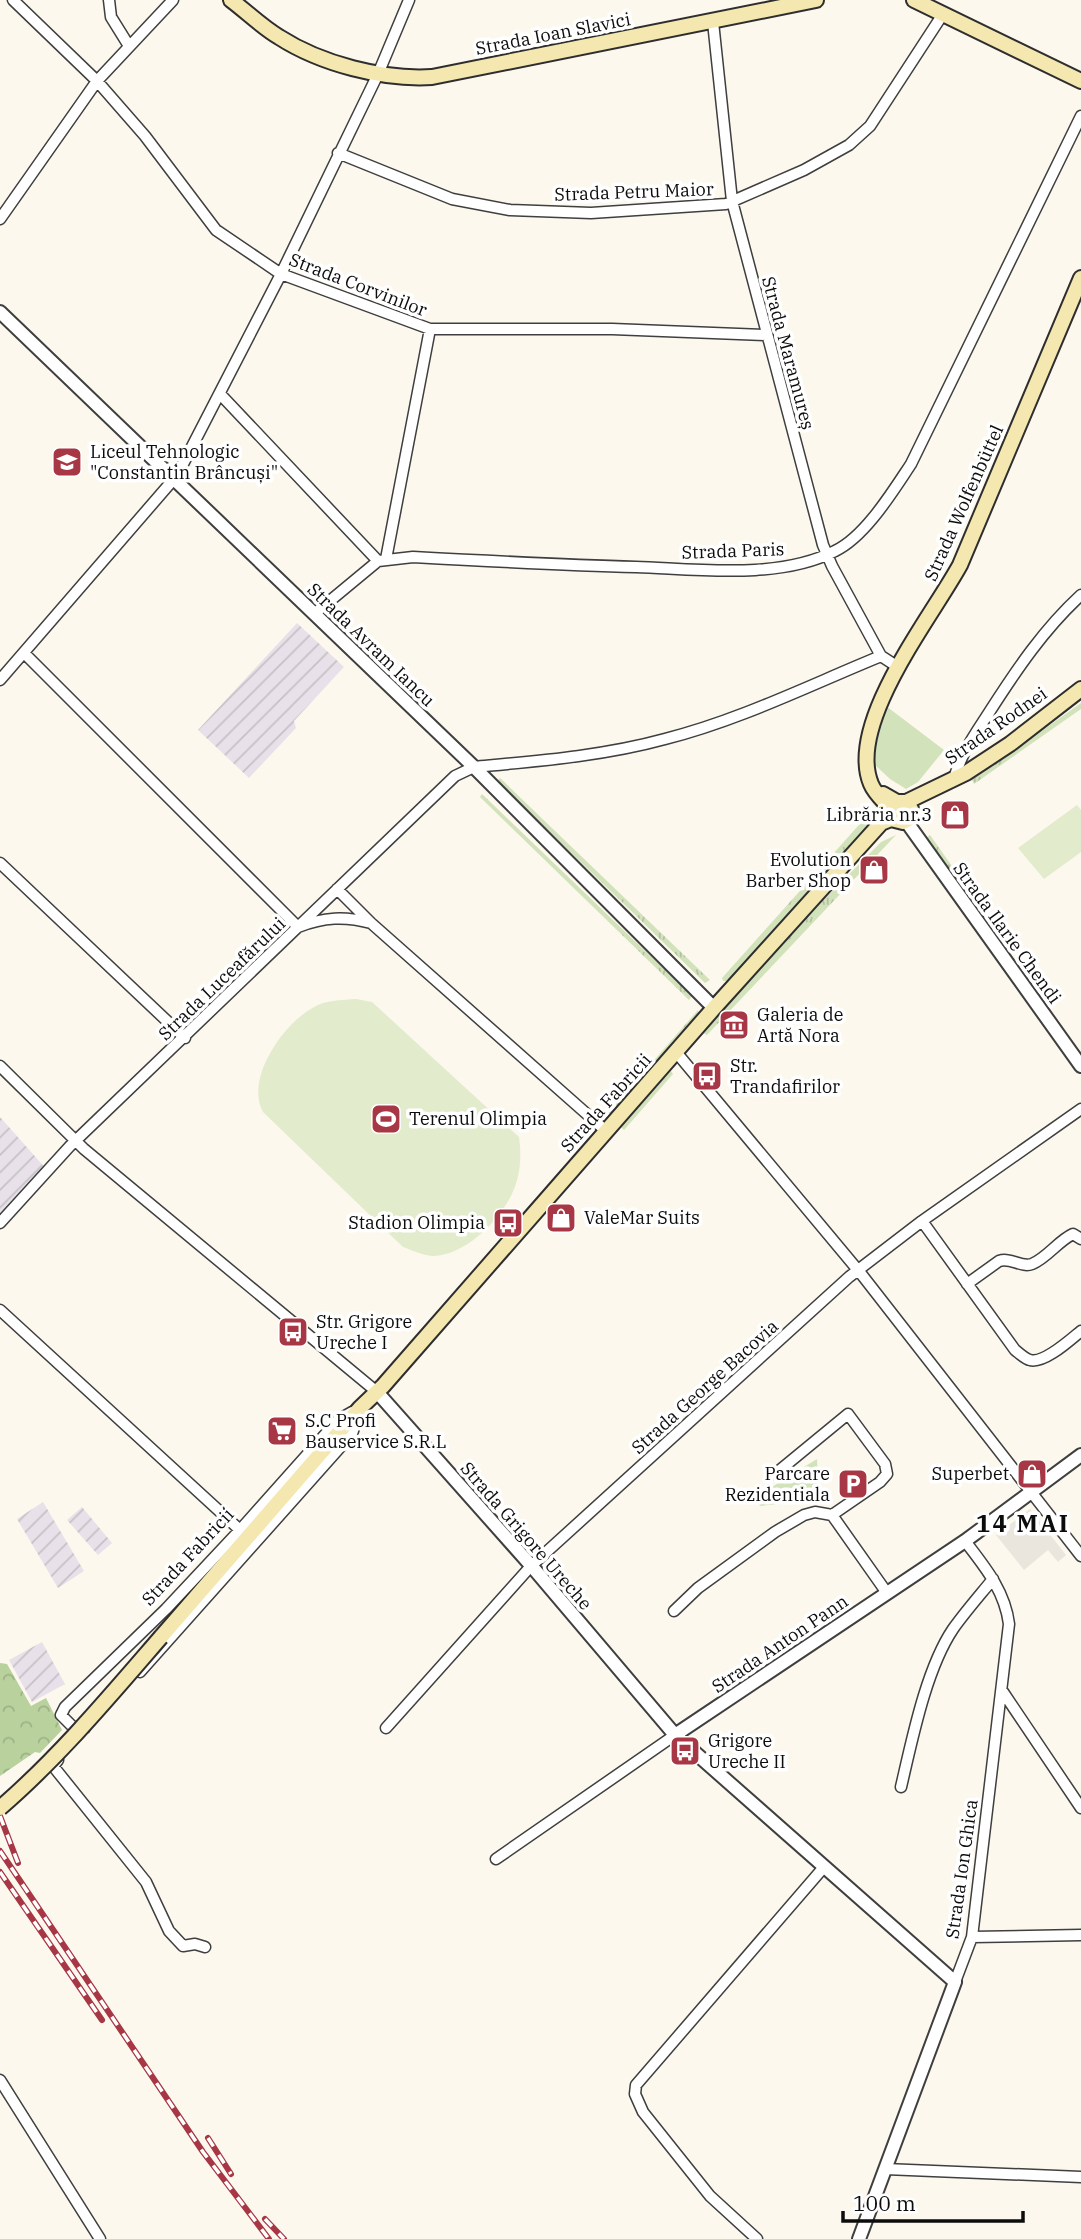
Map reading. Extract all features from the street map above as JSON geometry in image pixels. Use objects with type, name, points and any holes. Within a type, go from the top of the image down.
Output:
[{"type":"main road","name":"Strada Ioan Slavici","points":[[232,0],[279,37],[323,58],[378,74],[408,78],[432,77],[816,0]]},
{"type":"main road","points":[[914,0],[1081,81]]},
{"type":"main road","name":"Strada Wolfenbüttel","points":[[900,811],[869,777],[865,760],[868,739],[877,712],[898,667],[960,565],[1081,278]]},
{"type":"main road","name":"Strada Rodnei","points":[[900,811],[1010,744],[1081,690]]},
{"type":"main road","name":"Strada Fabricii","points":[[0,1808],[26,1786],[83,1726],[714,1008],[880,824],[900,811]]},
{"type":"street","name":"Strada Corvinilor","points":[[13,0],[97,81],[145,136],[216,230],[281,274],[430,329],[612,329],[766,335]]},
{"type":"street","points":[[109,0],[111,17],[129,46]]},
{"type":"street","points":[[0,219],[97,81],[173,0]]},
{"type":"street","points":[[0,680],[173,480],[221,395],[281,274],[378,74],[409,0]]},
{"type":"street","name":"Strada Petru Maior","points":[[338,153],[452,199],[510,210],[591,213],[726,204],[804,170],[849,145],[870,127],[943,14]]},
{"type":"street","name":"Strada Maramureș","points":[[713,22],[732,201],[827,554],[881,656],[898,667]]},
{"type":"street","name":"Strada Paris","points":[[382,560],[413,558],[726,570],[798,564],[842,547],[862,529],[892,493],[911,464],[1081,116]]},
{"type":"street","name":"Strada Avram Iancu","points":[[0,312],[474,767],[714,1008]]},
{"type":"street","points":[[314,614],[382,560],[430,329]]},
{"type":"street","points":[[221,395],[382,560]]},
{"type":"street","points":[[954,779],[958,762],[1010,679],[1041,636],[1081,594]]},
{"type":"street","points":[[24,653],[298,927],[316,920],[334,918],[353,918],[371,923]]},
{"type":"street","points":[[474,767],[618,751],[667,739],[739,715],[881,656]]},
{"type":"street","name":"Strada Luceafărului","points":[[0,1223],[76,1141],[298,927],[456,776],[474,767]]},
{"type":"street","name":"Strada Ilarie Chendi","points":[[900,811],[1081,1066]]},
{"type":"street","points":[[0,863],[185,1038]]},
{"type":"street","points":[[337,890],[606,1131]]},
{"type":"street","points":[[676,1052],[858,1270],[1081,1556]]},
{"type":"street","name":"Strada Grigore Ureche","points":[[0,1066],[76,1141],[377,1392],[531,1566],[675,1735],[956,1982]]},
{"type":"street","name":"Strada George Bacovia","points":[[386,1728],[531,1566],[858,1270],[922,1221],[1081,1109]]},
{"type":"street","points":[[922,1221],[1015,1350],[1030,1360],[1048,1355],[1081,1331]]},
{"type":"street","points":[[967,1284],[999,1261],[1005,1259],[1025,1265],[1032,1264],[1065,1238],[1073,1234],[1081,1239]]},
{"type":"street","points":[[0,1310],[240,1530]]},
{"type":"street","name":"Strada Fabricii","points":[[360,1408],[352,1434],[89,1728],[74,1728],[61,1715],[65,1707],[166,1609],[338,1420],[360,1408]]},
{"type":"street","points":[[674,1611],[698,1588],[794,1520],[815,1512],[832,1515],[880,1482],[887,1474],[885,1464],[848,1414],[775,1474]]},
{"type":"street","name":"Strada Anton Pann","points":[[496,1860],[675,1735],[965,1541],[1030,1490],[1081,1455]]},
{"type":"street","points":[[832,1515],[887,1593]]},
{"type":"street","name":"Strada Ion Ghica","points":[[859,2239],[972,1937],[1009,1624],[1007,1604],[993,1579],[965,1541]]},
{"type":"street","points":[[901,1787],[917,1721],[939,1657],[952,1630],[993,1579]]},
{"type":"street","points":[[1003,1692],[1081,1808]]},
{"type":"street","points":[[89,1728],[52,1766],[146,1882],[169,1931],[183,1946],[195,1944],[205,1947]]},
{"type":"street","points":[[757,2239],[710,2196],[643,2112],[635,2094],[636,2085],[824,1867]]},
{"type":"street","points":[[972,1937],[1081,1935]]},
{"type":"street","points":[[0,2080],[100,2239]]},
{"type":"street","points":[[885,2169],[1081,2177]]},
{"type":"shaded area","points":[[297,623],[344,667],[294,721],[296,728],[249,778],[198,730]]},
{"type":"shaded area","points":[[0,1117],[48,1171],[0,1223]]},
{"type":"shaded area","points":[[43,1502],[84,1571],[58,1588],[17,1519]]},
{"type":"shaded area","points":[[82,1507],[112,1543],[98,1555],[67,1520]]},
{"type":"shaded area","points":[[1030,1509],[1066,1555],[1058,1562],[1048,1550],[1024,1570],[996,1535]]},
{"type":"shaded area","points":[[42,1642],[65,1684],[32,1702],[9,1660]]},
{"type":"green space","points":[[1081,703],[1081,709],[974,784],[972,780]]},
{"type":"green space","points":[[886,706],[944,750],[918,782],[906,789],[875,765],[875,732]]},
{"type":"green space","points":[[500,778],[710,980],[705,983],[497,781]]},
{"type":"green space","points":[[482,794],[692,996],[689,1000],[480,797]]},
{"type":"green space","points":[[1077,805],[1081,810],[1081,852],[1044,879],[1018,848]]},
{"type":"green space","points":[[875,807],[877,815],[869,828],[727,981],[723,981],[722,978]]},
{"type":"green space","points":[[896,835],[707,1035],[703,1033],[780,944],[881,842]]},
{"type":"green space","points":[[930,835],[966,886],[961,890],[926,838]]},
{"type":"green space","points":[[356,999],[372,1002],[519,1137],[518,1175],[513,1193],[505,1206],[473,1240],[447,1254],[430,1256],[403,1247],[263,1112],[259,1083],[271,1051],[282,1036],[293,1023],[318,1005]]},
{"type":"green space","points":[[698,1010],[699,1015],[616,1113],[608,1113]]},
{"type":"green space","points":[[671,1071],[673,1074],[624,1130],[621,1127]]},
{"type":"green space","points":[[817,1459],[819,1499],[760,1506],[756,1497]]},
{"type":"green space","points":[[0,1663],[7,1664],[31,1706],[46,1698],[62,1730],[40,1753],[35,1752],[0,1776]]},
{"type":"railway","points":[[0,1816],[18,1863]]},
{"type":"railway","points":[[0,1851],[203,2152],[269,2239]]},
{"type":"railway","points":[[0,1872],[102,2020]]},
{"type":"railway","points":[[208,2138],[231,2174]]},
{"type":"railway","points":[[265,2219],[284,2239]]},
{"type":"place","name":"Liceul Tehnologic \"Constantin Brâncuși\"","points":[[67,462]]},
{"type":"place","name":"Librăria nr.3","points":[[955,815]]},
{"type":"place","name":"Evolution Barber Shop","points":[[874,870]]},
{"type":"place","name":"Galeria de Artă Nora","points":[[734,1025]]},
{"type":"place","name":"Str. Trandafirilor","points":[[707,1076]]},
{"type":"place","name":"Terenul Olimpia","points":[[386,1119]]},
{"type":"place","name":"ValeMar Suits","points":[[561,1218]]},
{"type":"place","name":"Stadion Olimpia","points":[[508,1223]]},
{"type":"place","name":"Str. Grigore Ureche I","points":[[293,1332]]},
{"type":"place","name":"S.C Profi Bauservice S.R.L","points":[[282,1431]]},
{"type":"place","name":"Superbet","points":[[1032,1474]]},
{"type":"place","name":"Parcare Rezidentiala","points":[[853,1484]]},
{"type":"place","name":"Grigore Ureche II","points":[[685,1751]]},
{"type":"district","name":"14 MAI","points":[[1023,1524]]}]
